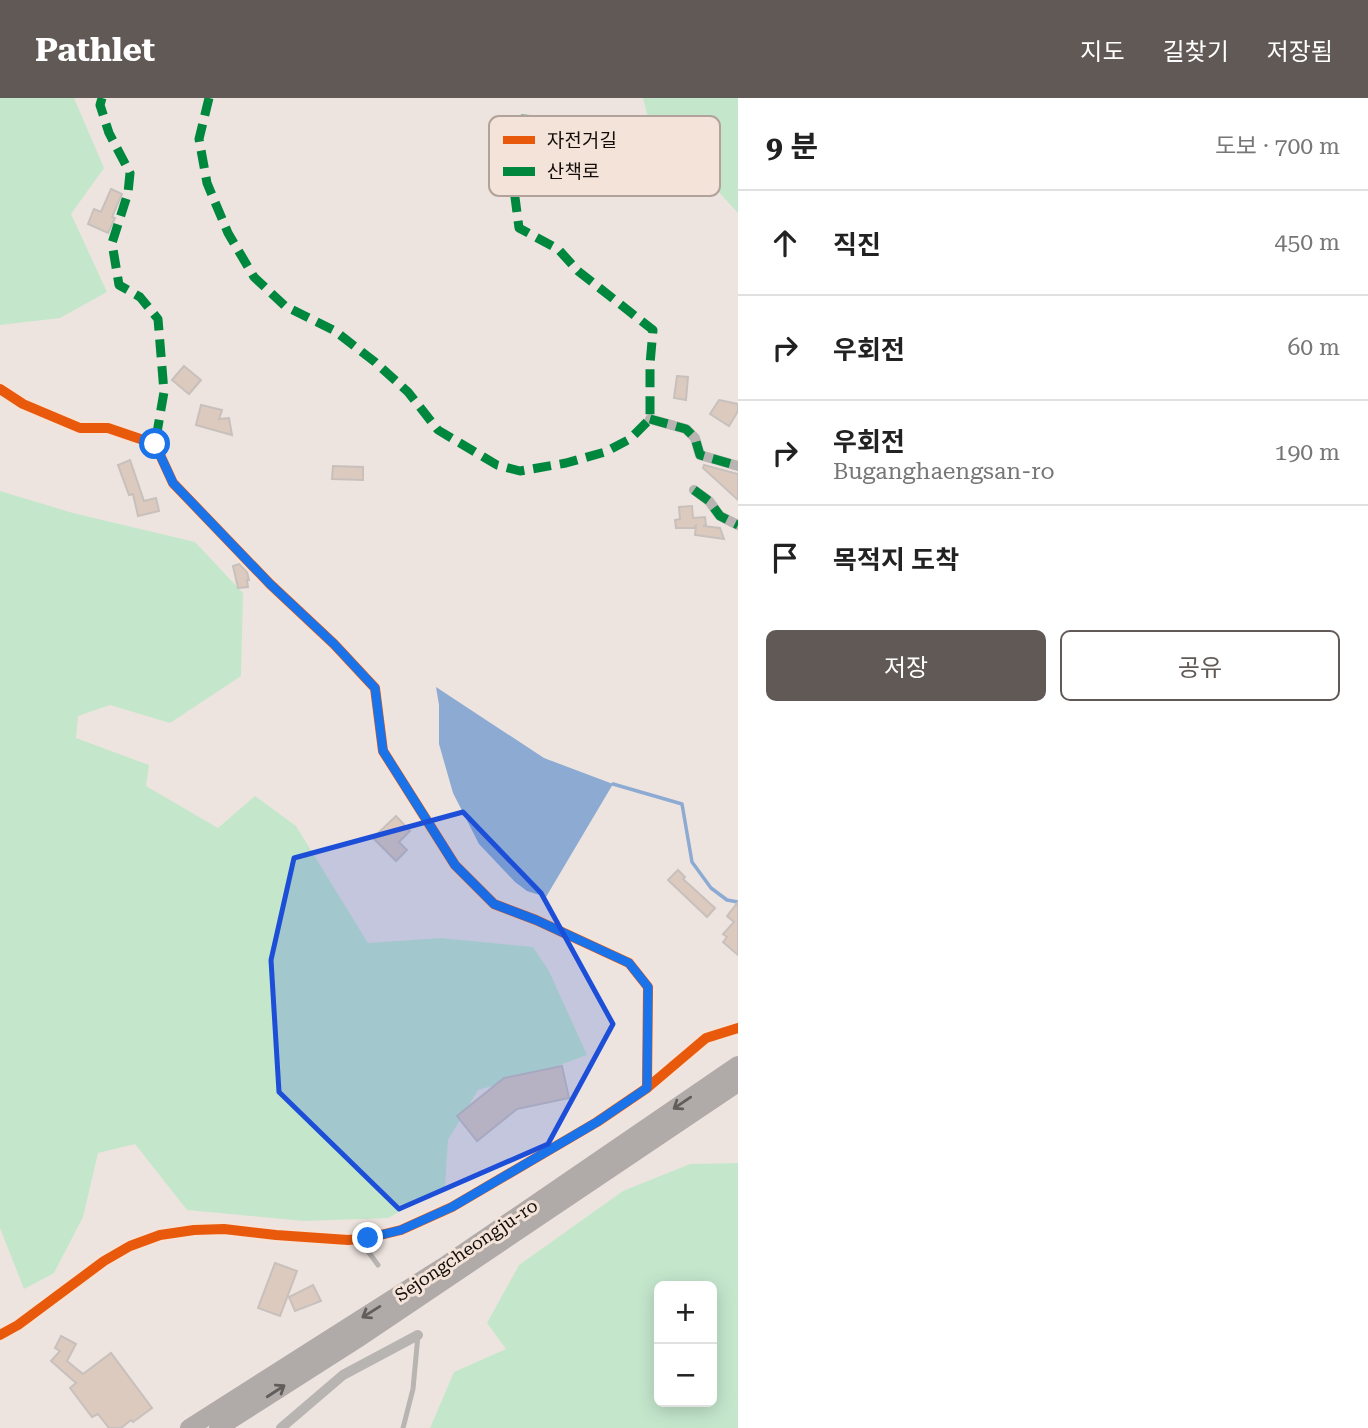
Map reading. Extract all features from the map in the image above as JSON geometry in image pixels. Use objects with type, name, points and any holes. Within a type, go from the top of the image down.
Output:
[{"type":"highway","name":"Sejongcheongju-ro","points":[[189,1428],[447,1264],[738,1065]]},
{"type":"highway","name":"Sejongcheongju-ro","points":[[218,1428],[356,1340],[738,1083]]},
{"type":"street","points":[[0,389],[23,404],[80,428],[108,428],[155,444],[173,483],[375,688],[383,751],[455,865],[494,904],[536,920],[629,963],[648,987],[647,1088]]},
{"type":"street","points":[[650,419],[686,429],[695,438],[701,455],[738,466]]},
{"type":"street","points":[[694,490],[709,501],[720,516],[738,525]]},
{"type":"street","points":[[0,1335],[18,1325],[104,1261],[130,1246],[160,1235],[223,1229],[348,1240],[401,1230],[452,1207],[597,1122],[647,1088],[706,1038],[738,1028]]},
{"type":"street","points":[[281,1428],[343,1375],[418,1335]]},
{"type":"lane","points":[[359,1239],[378,1265]]},
{"type":"lane","points":[[403,1428],[413,1389],[418,1335]]},
{"type":"highlighted area","points":[[463,812],[541,893],[613,1024],[548,1144],[399,1209],[279,1092],[271,960],[294,858]]},
{"type":"green space","points":[[0,98],[74,98],[104,168],[71,214],[107,292],[60,318],[0,325]]},
{"type":"green space","points":[[643,98],[738,98],[738,213],[720,193],[720,116],[647,114]]},
{"type":"green space","points":[[0,491],[73,513],[195,542],[243,593],[241,676],[170,723],[110,705],[78,716],[76,738],[149,765],[146,786],[218,828],[255,796],[296,826],[368,943],[440,938],[533,947],[549,971],[587,1055],[535,1074],[478,1090],[448,1140],[445,1187],[388,1218],[304,1221],[187,1210],[135,1144],[98,1153],[83,1217],[54,1273],[24,1289],[0,1228]]},
{"type":"green space","points":[[738,1163],[738,1428],[430,1428],[454,1372],[506,1349],[487,1323],[519,1265],[623,1191],[690,1164]]},
{"type":"water","points":[[436,687],[544,758],[613,784],[546,897],[527,891],[515,882],[479,844],[453,793],[439,744]]},
{"type":"building","points":[[111,189],[122,194],[108,233],[88,224],[94,209],[101,212]]},
{"type":"building","points":[[184,366],[201,380],[189,394],[172,380]]},
{"type":"building","points":[[677,376],[688,377],[686,400],[674,398]]},
{"type":"building","points":[[719,400],[738,404],[738,411],[729,426],[710,414]]},
{"type":"building","points":[[201,405],[222,410],[219,419],[229,418],[232,435],[196,425]]},
{"type":"building","points":[[130,460],[144,501],[156,498],[159,511],[138,516],[133,494],[129,495],[118,465]]},
{"type":"building","points":[[704,465],[738,474],[738,500],[703,468]]},
{"type":"building","points":[[333,466],[363,467],[363,480],[332,479]]},
{"type":"building","points":[[692,506],[693,518],[705,517],[706,525],[703,526],[720,528],[724,539],[695,535],[696,526],[676,528],[675,520],[680,519],[679,507]]},
{"type":"building","points":[[240,564],[247,572],[248,587],[238,588],[233,566]]},
{"type":"building","points":[[396,816],[410,831],[399,842],[407,850],[396,861],[373,838]]},
{"type":"building","points":[[678,870],[685,877],[683,879],[715,908],[707,917],[668,880]]},
{"type":"building","points":[[738,902],[738,955],[723,942],[727,937],[723,934],[734,922],[727,916]]},
{"type":"building","points":[[562,1066],[569,1098],[517,1109],[477,1141],[457,1116],[504,1078]]},
{"type":"building","points":[[275,1263],[297,1271],[280,1316],[258,1308]]},
{"type":"building","points":[[313,1285],[321,1301],[295,1311],[289,1297]]},
{"type":"building","points":[[61,1336],[76,1344],[67,1361],[83,1374],[111,1353],[152,1408],[121,1428],[109,1428],[98,1414],[92,1417],[70,1388],[76,1383],[51,1361],[60,1351],[55,1348]]},
{"type":"waterway","points":[[613,784],[682,804],[692,862],[711,888],[727,900],[738,902]]},
{"type":"marked path","points":[[102,98],[100,105],[109,133],[130,173],[128,193],[112,243],[119,285],[140,297],[158,319],[164,392],[155,444]]},
{"type":"marked path","points":[[209,98],[199,139],[207,183],[228,233],[254,277],[285,306],[335,331],[375,362],[408,392],[438,430],[497,465],[520,471],[566,463],[605,452],[630,439],[650,419],[653,330],[578,271],[558,249],[519,228],[515,196]]},
{"type":"marked path","points":[[526,108],[526,116]]},
{"type":"marked path","points":[[650,419],[686,429],[695,438],[700,455],[738,466]]},
{"type":"marked path","points":[[694,490],[709,501],[720,516],[738,525]]},
{"type":"cycle path","points":[[0,389],[23,404],[80,428],[108,428],[155,444],[173,483],[375,688],[383,751],[455,865],[494,904],[536,920],[629,963],[648,987],[647,1088]]},
{"type":"cycle path","points":[[0,1335],[18,1325],[104,1261],[130,1246],[160,1235],[224,1229],[348,1240],[401,1230],[452,1207],[597,1122],[647,1088],[706,1038],[738,1028]]},
{"type":"route","points":[[155,444],[173,483],[375,688],[383,751],[455,865],[494,904],[536,920],[629,963],[648,987],[647,1088],[597,1122],[452,1207],[401,1230],[368,1238]]}]
